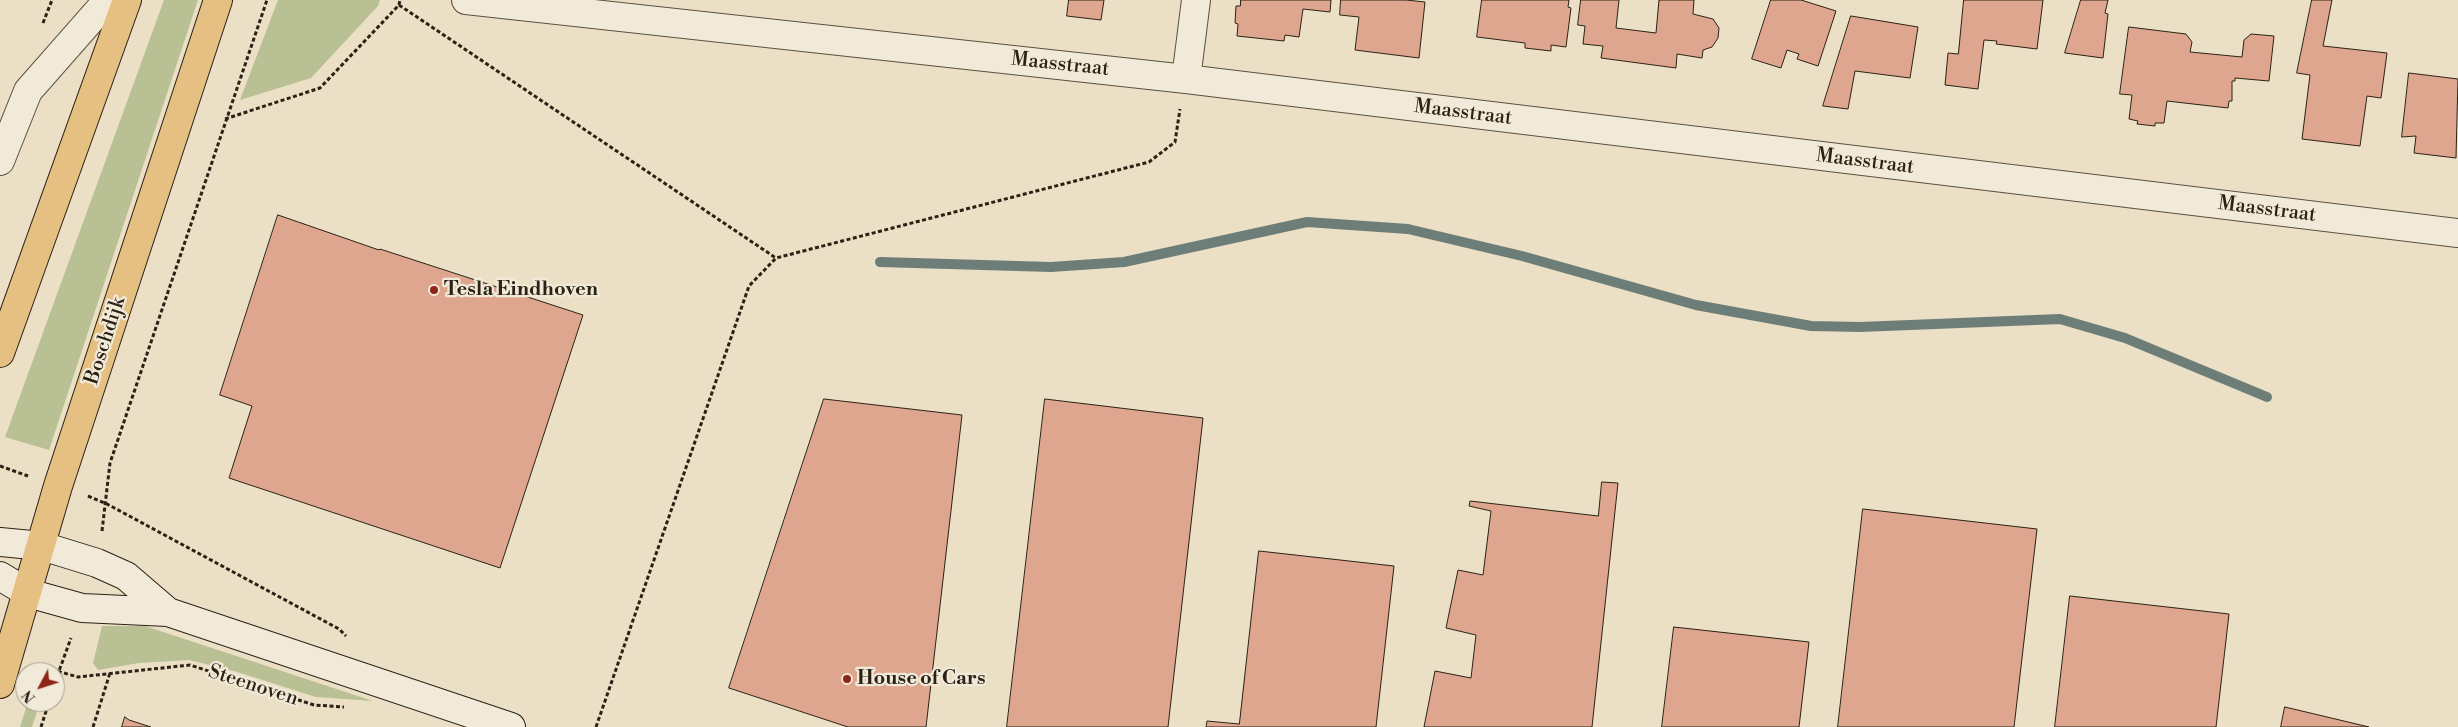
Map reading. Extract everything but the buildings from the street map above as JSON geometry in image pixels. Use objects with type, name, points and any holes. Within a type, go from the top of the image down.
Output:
[{"type":"main road","points":[[0,353],[127,0]]},
{"type":"main road","name":"Boschdijk","points":[[0,684],[42,546],[58,486],[218,0]]},
{"type":"street","points":[[0,161],[28,90],[108,0]]},
{"type":"street","name":"Maasstraat","points":[[466,0],[1186,79],[2458,234]]},
{"type":"street","points":[[1186,79],[1196,0]]},
{"type":"street","name":"Steenoven","points":[[0,542],[42,546],[97,563],[126,576],[168,612]]},
{"type":"street","name":"Steenoven","points":[[0,576],[28,593],[82,608],[168,612],[511,727]]},
{"type":"path","points":[[266,0],[110,463],[107,504],[339,629],[350,640]]},
{"type":"path","points":[[225,119],[320,88],[399,2],[776,258]]},
{"type":"path","points":[[596,727],[749,286],[776,258],[1149,162],[1175,142],[1186,79]]},
{"type":"path","name":"Steenoven","points":[[65,673],[78,677],[190,665],[314,705],[349,707]]},
{"type":"path","points":[[92,727],[110,673]]},
{"type":"path","points":[[41,727],[46,712]]},
{"type":"green space","points":[[164,0],[198,0],[49,450],[5,437]]},
{"type":"green space","points":[[278,0],[380,0],[378,6],[311,78],[240,100]]},
{"type":"green space","points":[[102,626],[145,626],[373,701],[316,697],[234,671],[189,660],[139,663],[98,670],[93,663]]},
{"type":"green space","points":[[25,712],[37,712],[32,727],[20,727]]},
{"type":"waterway","points":[[880,262],[1051,267],[1124,262],[1307,222],[1408,229],[1522,256],[1696,305],[1811,326],[1860,327],[2060,319],[2125,338],[2267,397]]},
{"type":"place","name":"Tesla Eindhoven","points":[[434,290]]},
{"type":"place","name":"House of Cars","points":[[847,679]]}]
